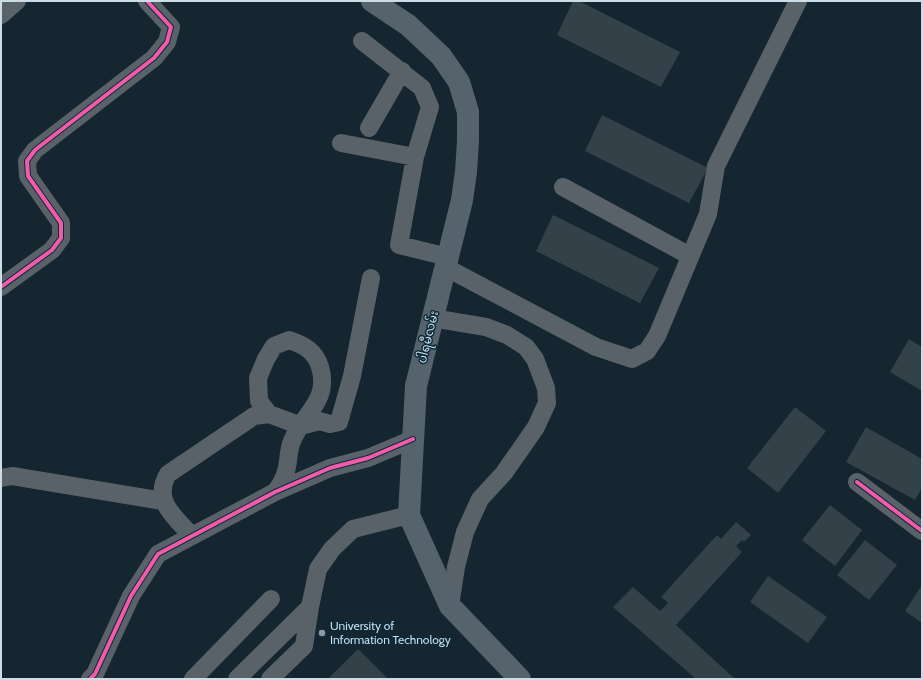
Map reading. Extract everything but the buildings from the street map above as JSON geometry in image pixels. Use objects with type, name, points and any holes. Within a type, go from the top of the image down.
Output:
[{"type":"main road","name":"ပါရမီလမ်း","points":[[372,1],[408,25],[441,56],[459,82],[468,112],[466,164],[462,200],[416,386],[409,515],[450,606],[520,679]]},
{"type":"street","points":[[1,15],[17,1]]},
{"type":"street","points":[[1,287],[52,250],[61,238],[61,223],[28,176],[27,161],[35,150],[154,58],[167,42],[171,27],[147,1]]},
{"type":"street","points":[[362,41],[422,88],[430,107],[415,157],[399,246],[446,262],[596,346],[632,359],[647,351],[657,336],[708,214],[716,166],[798,1]]},
{"type":"street","points":[[369,128],[402,71]]},
{"type":"street","points":[[341,143],[415,157]]},
{"type":"street","points":[[563,188],[690,256]]},
{"type":"street","points":[[192,536],[163,500],[162,490],[168,474],[254,416],[269,414],[301,426],[319,421],[330,424],[339,422],[352,376],[371,278]]},
{"type":"street","points":[[432,318],[486,327],[507,335],[526,347],[535,359],[546,388],[547,403],[536,428],[504,473],[480,499],[465,532],[456,567],[450,606]]},
{"type":"street","points":[[269,414],[259,401],[258,378],[266,359],[274,346],[289,340],[303,345],[317,358],[323,377],[322,392],[292,441],[286,470],[281,484],[275,492]]},
{"type":"street","points":[[94,677],[131,596],[158,554],[275,492],[330,468],[368,458],[413,439]]},
{"type":"street","points":[[1,478],[12,476],[163,500]]},
{"type":"street","points":[[857,482],[922,531]]},
{"type":"street","points":[[270,679],[304,646],[318,569],[332,549],[353,529],[409,515]]},
{"type":"street","points":[[193,679],[271,598]]},
{"type":"street","points":[[237,679],[310,607]]},
{"type":"cycle path","points":[[1,287],[52,250],[61,238],[61,223],[28,176],[27,161],[35,150],[154,58],[167,42],[171,27],[147,1]]},
{"type":"cycle path","points":[[90,679],[95,674],[131,596],[158,554],[275,492],[330,468],[368,458],[413,439]]},
{"type":"cycle path","points":[[857,482],[922,531]]},
{"type":"place","name":"University of Information Technology","points":[[322,633]]}]
